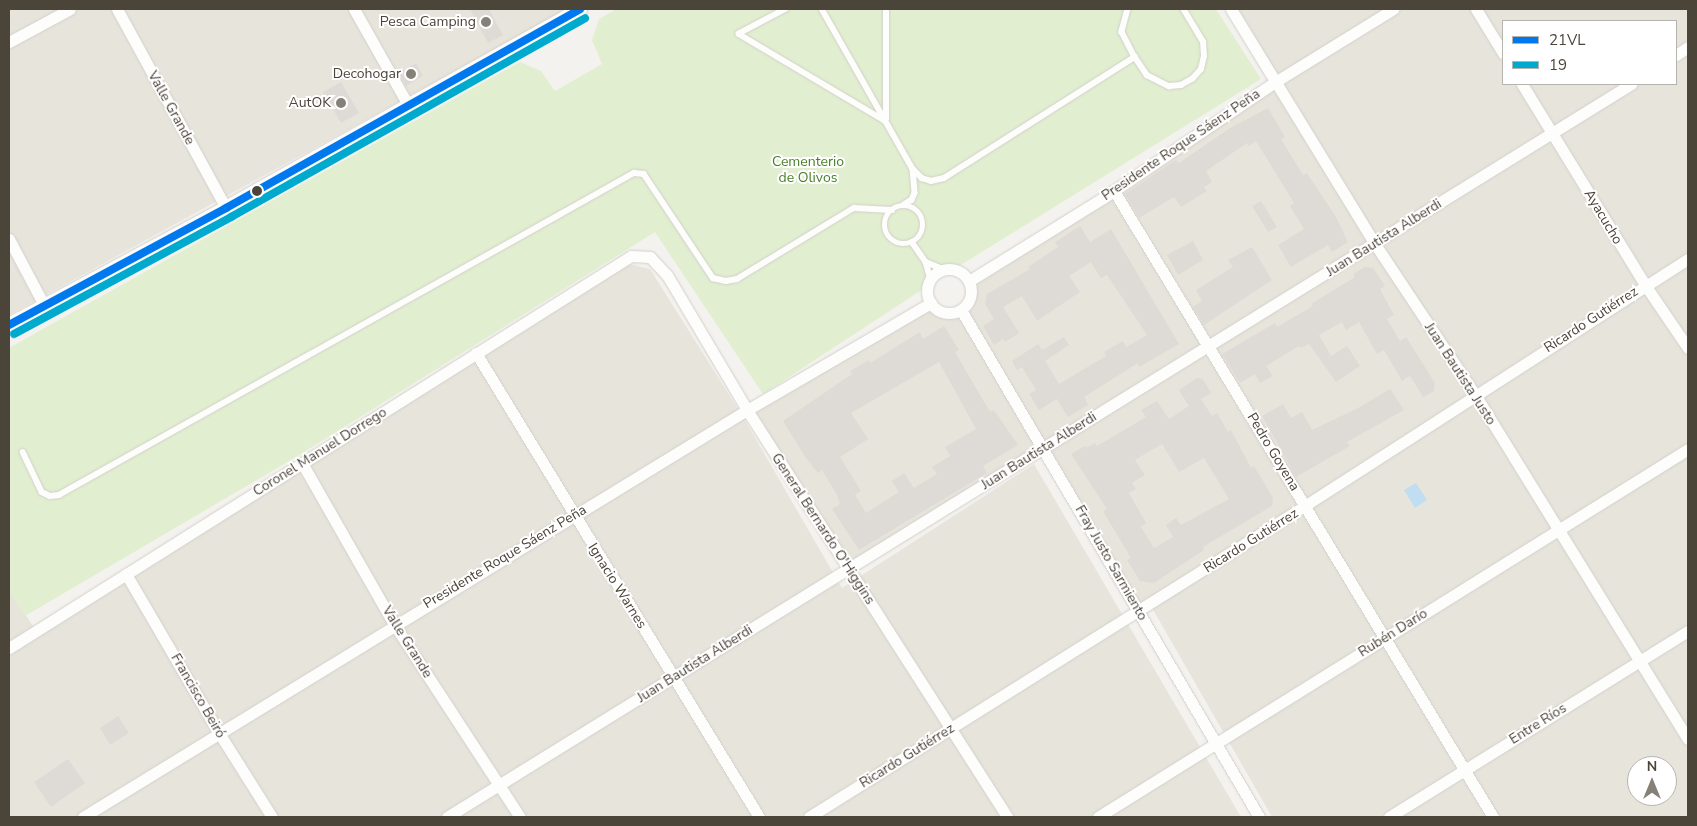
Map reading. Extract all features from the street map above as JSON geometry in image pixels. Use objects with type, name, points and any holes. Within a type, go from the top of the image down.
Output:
[{"type":"street","points":[[9,42],[70,9]]},
{"type":"street","name":"Valle Grande","points":[[117,9],[226,208]]},
{"type":"street","points":[[354,9],[408,105]]},
{"type":"street","points":[[9,325],[226,208],[580,9]]},
{"type":"street","name":"Juan Bautista Justo","points":[[1231,9],[1375,244],[1476,396],[1641,660],[1688,739]]},
{"type":"street","name":"Presidente Roque Sáenz Peña","points":[[969,281],[1114,191],[1275,82],[1393,9]]},
{"type":"street","points":[[1476,9],[1502,51]]},
{"type":"street","points":[[1677,54],[1688,47]]},
{"type":"street","name":"Ayacucho","points":[[1523,85],[1645,285],[1688,348]]},
{"type":"street","name":"Juan Bautista Alberdi","points":[[446,817],[1629,85]]},
{"type":"street","name":"Pedro Goyena","points":[[1114,191],[1493,817]]},
{"type":"street","points":[[9,239],[44,305]]},
{"type":"street","name":"Coronel Manuel Dorrego","points":[[9,648],[631,256]]},
{"type":"street","name":"General Bernardo O'Higgins","points":[[631,256],[650,257],[667,275],[746,410],[952,728],[1007,817]]},
{"type":"street","name":"Ricardo Gutiérrez","points":[[810,817],[1305,506],[1688,259]]},
{"type":"street","points":[[945,270],[959,272],[969,281],[971,294],[961,310],[948,313],[931,303],[928,290],[931,280],[945,270]]},
{"type":"street","name":"Presidente Roque Sáenz Peña","points":[[83,817],[394,624],[746,410],[931,303]]},
{"type":"street","name":"Fray Justo Sarmiento","points":[[961,310],[1259,817]]},
{"type":"street","name":"Ignacio Warnes","points":[[476,354],[759,817]]},
{"type":"street","name":"Rubén Darío","points":[[1098,817],[1688,449]]},
{"type":"street","name":"Valle Grande","points":[[302,463],[394,624],[520,817]]},
{"type":"street","name":"Francisco Beiró","points":[[126,574],[219,733],[272,817]]},
{"type":"street","name":"Entre Ríos","points":[[1389,817],[1688,631]]},
{"type":"lane","points":[[786,9],[739,34],[886,121]]},
{"type":"lane","points":[[822,9],[913,169],[922,178],[931,181],[944,178],[1135,57]]},
{"type":"lane","points":[[886,9],[886,121]]},
{"type":"lane","points":[[1128,9],[1122,32],[1147,75],[1158,83],[1181,85],[1192,79],[1201,69],[1203,42],[1183,9]]},
{"type":"lane","points":[[23,452],[42,492],[50,496],[59,495],[634,174],[644,174],[713,278],[726,281],[737,279],[854,208],[892,210],[904,205],[912,200],[915,193],[913,169]]},
{"type":"lane","points":[[892,210],[885,226],[890,237],[900,243],[912,242],[921,233],[922,221],[916,210],[904,205]]},
{"type":"lane","points":[[912,242],[926,262],[931,280]]},
{"type":"lane","points":[[926,262],[945,270]]},
{"type":"shaded area","points":[[9,9],[568,9],[9,315]]},
{"type":"shaded area","points":[[1238,9],[1688,9],[1688,817],[1272,817],[1152,608],[1311,509],[1120,195],[1282,83]]},
{"type":"shaded area","points":[[1112,191],[1304,507],[1139,611],[1043,449],[848,569],[747,410],[931,303],[948,313],[963,311],[972,300],[972,281]]},
{"type":"shaded area","points":[[629,264],[650,269],[743,417],[842,588],[1034,464],[1241,817],[9,817],[9,591],[40,636]]},
{"type":"green space","name":"Cementerio de Olivos","points":[[616,9],[1216,9],[1261,79],[943,276],[763,394],[655,232],[296,457],[25,616],[9,591],[9,348],[520,62],[541,71],[555,91],[602,64],[592,40],[599,19]]},
{"type":"water","points":[[1416,483],[1427,500],[1415,508],[1404,490]]},
{"type":"building","name":"Pesca Camping","points":[[470,9],[489,9],[503,35],[488,43]]},
{"type":"building","name":"Decohogar","points":[[416,63],[423,76],[406,86],[399,73]]},
{"type":"building","name":"AutOK","points":[[341,82],[359,113],[341,123],[323,92]]},
{"type":"building","points":[[1268,108],[1285,137],[1281,139],[1303,175],[1307,173],[1336,217],[1348,242],[1332,252],[1328,245],[1291,267],[1278,245],[1304,229],[1290,206],[1294,203],[1256,141],[1249,146],[1247,143],[1206,171],[1212,182],[1204,187],[1207,191],[1181,207],[1174,197],[1139,218],[1125,194],[1176,160],[1179,163],[1230,128]]},
{"type":"building","points":[[1261,201],[1277,227],[1268,232],[1252,206]]},
{"type":"building","points":[[1080,226],[1090,242],[1111,229],[1179,344],[1139,367],[1138,363],[1084,397],[1088,405],[1068,417],[1057,399],[1039,410],[1029,394],[1036,390],[1022,367],[1017,370],[1012,361],[1038,344],[1042,350],[1064,337],[1069,345],[1045,361],[1059,384],[1106,356],[1104,352],[1123,341],[1126,347],[1147,335],[1107,275],[1101,278],[1091,262],[1069,276],[1080,292],[1037,321],[1022,296],[1003,307],[1019,333],[1005,342],[1003,339],[994,345],[983,326],[994,319],[985,304],[987,294],[1030,269],[1028,267],[1058,247],[1055,242]]},
{"type":"building","points":[[1193,241],[1203,260],[1178,275],[1167,255]]},
{"type":"building","points":[[1252,247],[1272,280],[1204,325],[1193,307],[1202,301],[1196,290],[1233,267],[1228,260]]},
{"type":"building","points":[[1365,267],[1373,268],[1385,286],[1380,289],[1394,315],[1387,319],[1400,341],[1406,337],[1435,383],[1434,391],[1423,397],[1410,376],[1402,381],[1384,350],[1377,354],[1359,322],[1346,330],[1342,322],[1319,335],[1331,356],[1347,346],[1360,366],[1336,382],[1309,344],[1301,348],[1299,346],[1266,366],[1273,376],[1260,383],[1255,374],[1240,383],[1222,354],[1275,323],[1277,327],[1313,306],[1311,304],[1355,277],[1353,274]]},
{"type":"building","points":[[944,326],[959,350],[955,352],[990,412],[994,410],[1018,445],[983,466],[987,473],[859,550],[832,509],[840,504],[837,495],[822,470],[818,473],[806,458],[783,421],[852,374],[850,371],[869,360],[870,363],[920,332],[923,339]],"holes":[[[939,362],[976,429],[945,447],[950,456],[932,467],[937,474],[914,488],[904,473],[892,481],[899,492],[866,513],[855,495],[861,491],[840,457],[868,439],[851,413]]]},
{"type":"building","points":[[1197,378],[1203,379],[1211,393],[1201,399],[1212,416],[1217,413],[1228,432],[1231,430],[1251,468],[1254,466],[1273,498],[1272,506],[1203,547],[1204,550],[1154,583],[1140,581],[1127,560],[1131,558],[1103,511],[1107,509],[1071,454],[1085,446],[1086,448],[1095,443],[1097,446],[1146,417],[1141,410],[1157,401],[1169,419],[1189,406],[1179,390]],"holes":[[[1162,444],[1179,472],[1204,458],[1229,499],[1181,525],[1176,518],[1166,525],[1173,537],[1154,548],[1141,527],[1146,523],[1129,493],[1136,489],[1132,483],[1145,475],[1135,460]]]},
{"type":"building","points":[[1390,389],[1404,410],[1347,442],[1350,446],[1296,477],[1262,416],[1283,404],[1291,418],[1302,412],[1312,430],[1358,408]]},
{"type":"building","points":[[118,716],[129,733],[110,745],[100,728]]},
{"type":"building","points":[[68,759],[85,783],[51,807],[34,782]]},
{"type":"transit line","name":"21VL","points":[[9,325],[226,208],[580,9]]},
{"type":"transit line","name":"19","points":[[14,334],[231,217],[585,18]]},
{"type":"place","name":"Pesca Camping","points":[[486,22]]},
{"type":"place","name":"Decohogar","points":[[411,74]]},
{"type":"place","name":"AutOK","points":[[341,103]]}]
